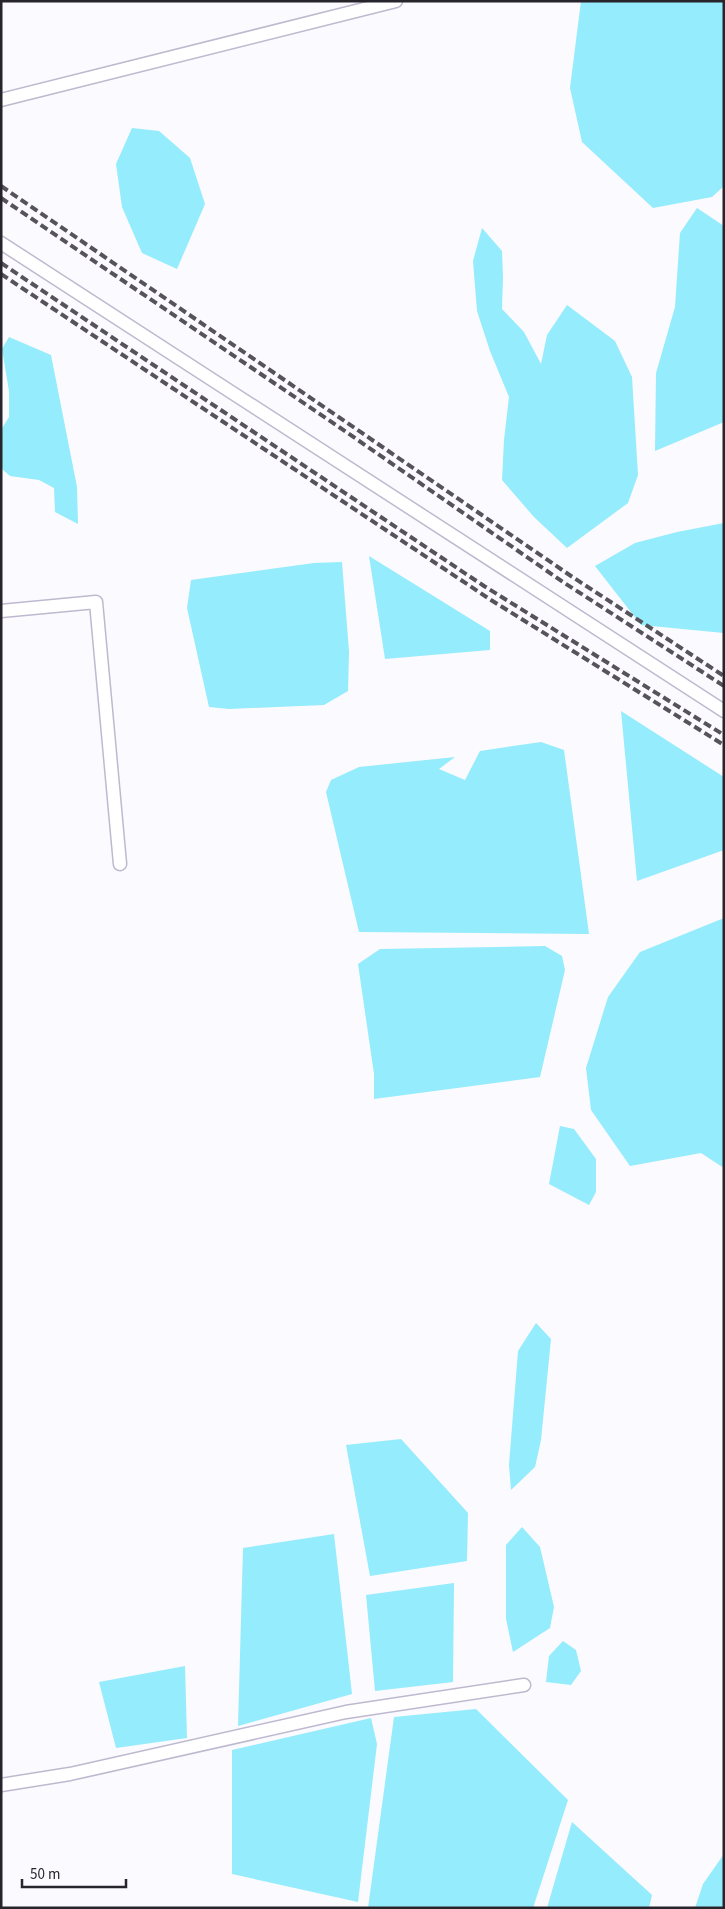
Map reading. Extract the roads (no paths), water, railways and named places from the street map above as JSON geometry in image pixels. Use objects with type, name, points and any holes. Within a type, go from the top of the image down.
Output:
[{"type":"street","points":[[1,100],[396,1]]},
{"type":"street","points":[[1,243],[724,711]]},
{"type":"street","points":[[1,611],[96,602],[120,864]]},
{"type":"street","points":[[1,1785],[70,1774],[346,1712],[524,1686]]},
{"type":"water","points":[[581,1],[724,1],[724,186],[712,197],[653,208],[582,142],[570,88]]},
{"type":"water","points":[[132,128],[159,131],[190,158],[205,204],[177,269],[142,253],[122,207],[116,164]]},
{"type":"water","points":[[697,208],[724,226],[724,422],[655,451],[656,373],[675,307],[680,233]]},
{"type":"water","points":[[482,228],[502,251],[502,309],[524,332],[541,364],[547,335],[567,305],[615,341],[632,377],[638,475],[628,503],[567,548],[534,517],[502,480],[509,397],[490,351],[477,311],[473,261]]},
{"type":"water","points":[[9,337],[51,355],[77,487],[78,524],[55,512],[54,488],[39,480],[10,476],[1,468],[1,430],[9,417],[9,391],[2,349]]},
{"type":"water","points":[[724,523],[724,633],[641,625],[595,566],[635,543],[677,532]]},
{"type":"water","points":[[369,556],[490,631],[490,650],[385,659]]},
{"type":"water","points":[[342,562],[349,652],[348,691],[324,705],[229,709],[209,707],[187,608],[191,580],[314,563]]},
{"type":"water","points":[[621,711],[724,777],[724,850],[637,881]]},
{"type":"water","points":[[541,742],[564,750],[589,934],[359,932],[326,792],[331,780],[359,767],[455,757],[439,769],[465,780],[480,751]]},
{"type":"water","points":[[724,918],[724,1168],[701,1153],[630,1166],[591,1110],[586,1068],[608,997],[640,952]]},
{"type":"water","points":[[545,946],[562,956],[565,970],[540,1077],[374,1099],[374,1074],[358,964],[380,949]]},
{"type":"water","points":[[560,1126],[574,1129],[596,1159],[596,1192],[589,1205],[549,1184]]},
{"type":"water","points":[[536,1323],[551,1339],[541,1440],[535,1467],[511,1490],[509,1465],[518,1351]]},
{"type":"water","points":[[401,1439],[468,1513],[467,1561],[370,1576],[346,1445]]},
{"type":"water","points":[[522,1527],[540,1547],[554,1607],[550,1628],[513,1652],[506,1619],[506,1545]]},
{"type":"water","points":[[334,1534],[352,1694],[238,1726],[243,1548]]},
{"type":"water","points":[[454,1583],[453,1682],[375,1691],[366,1595]]},
{"type":"water","points":[[563,1641],[576,1650],[581,1671],[571,1685],[546,1682],[549,1656]]},
{"type":"water","points":[[185,1666],[187,1738],[116,1748],[99,1682]]},
{"type":"water","points":[[476,1709],[568,1800],[533,1908],[368,1908],[394,1717]]},
{"type":"water","points":[[371,1718],[377,1744],[358,1902],[232,1874],[232,1750]]},
{"type":"water","points":[[572,1822],[652,1895],[649,1908],[547,1908]]},
{"type":"water","points":[[724,1854],[724,1908],[695,1908],[703,1884]]},
{"type":"railway","points":[[1,186],[571,576],[724,676]]},
{"type":"railway","points":[[1,198],[339,427],[563,582],[724,686]]},
{"type":"railway","points":[[1,263],[484,586],[724,735]]},
{"type":"railway","points":[[1,274],[491,600],[724,745]]}]
